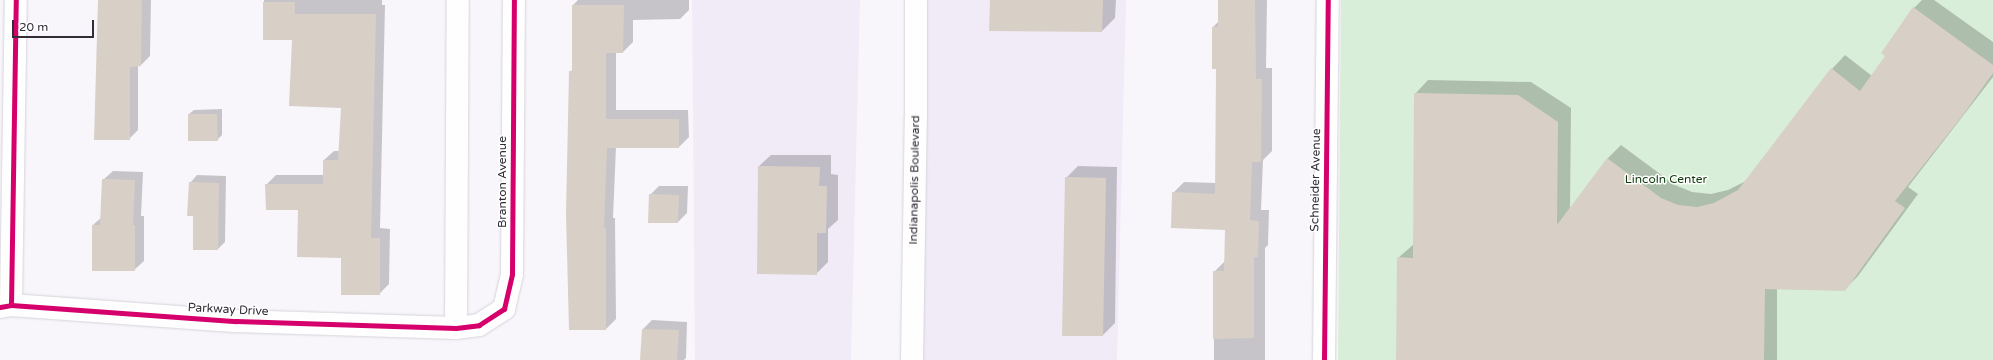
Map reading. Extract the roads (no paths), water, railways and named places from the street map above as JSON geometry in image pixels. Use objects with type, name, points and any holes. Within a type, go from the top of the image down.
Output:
[{"type":"main road","points":[[5,306],[16,0]]},
{"type":"main road","points":[[456,328],[458,0]]},
{"type":"main road","name":"Branton Avenue","points":[[456,328],[479,325],[504,309],[512,274],[514,0]]},
{"type":"main road","name":"Indianapolis Boulevard","points":[[912,360],[916,117],[916,0]]},
{"type":"main road","name":"Schneider Avenue","points":[[1324,360],[1328,0]]},
{"type":"main road","name":"Parkway Drive","points":[[5,306],[236,321],[456,328]]},
{"type":"park label","name":"Lincoln Center","points":[[1666,180]]}]
